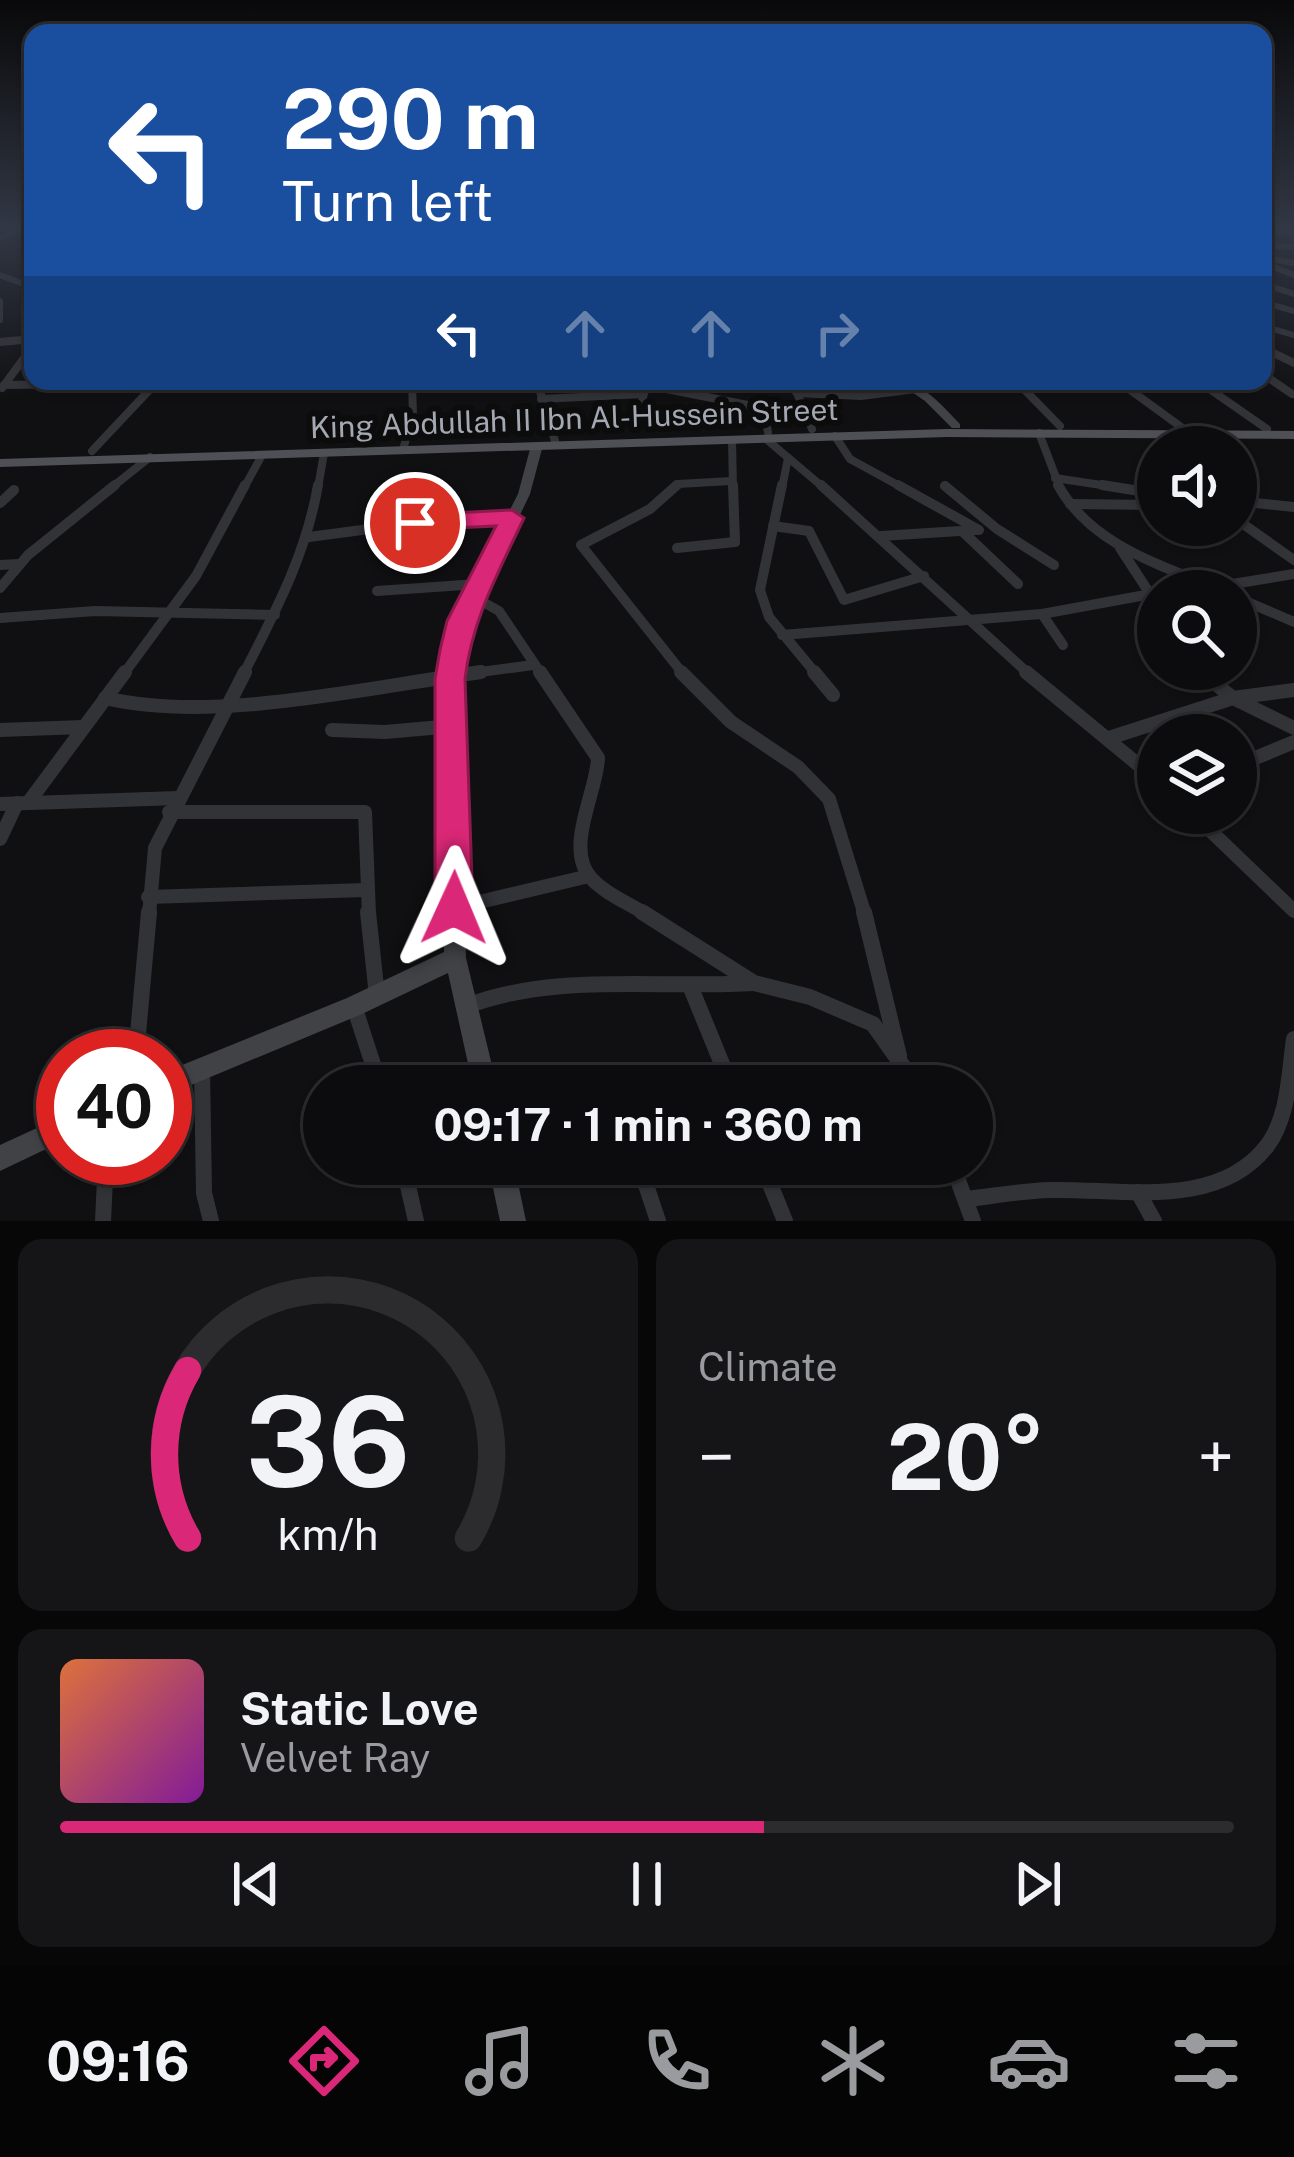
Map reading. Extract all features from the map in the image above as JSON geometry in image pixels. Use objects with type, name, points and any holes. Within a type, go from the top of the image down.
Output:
[{"type":"main road","name":"King Abdullah II Ibn Al-Hussein Street","points":[[209,453],[536,449],[732,440],[812,429],[1137,427]]},
{"type":"main road","name":"King Abdullah II Ibn Al-Hussein Street","points":[[1257,429],[1294,432]]},
{"type":"main road","name":"King Abdullah II Ibn Al-Hussein Street","points":[[0,459],[92,451],[209,453],[767,435],[1137,432]]},
{"type":"main road","name":"King Abdullah II Ibn Al-Hussein Street","points":[[1257,432],[1294,432]]},
{"type":"main road","name":"King Abdullah II Ibn Al-Hussein Street","points":[[0,459],[176,453]]},
{"type":"street","points":[[0,302],[0,320]]},
{"type":"street","points":[[2,388],[24,354]]},
{"type":"street","points":[[92,451],[149,390]]},
{"type":"street","points":[[404,446],[412,424],[412,390]]},
{"type":"street","points":[[540,390],[555,441]]},
{"type":"street","points":[[542,399],[616,390]]},
{"type":"street","points":[[638,416],[648,390]]},
{"type":"street","points":[[670,390],[763,408],[767,435],[788,458],[881,536],[963,618],[1137,763]]},
{"type":"street","points":[[794,390],[812,429]]},
{"type":"street","points":[[827,390],[833,394]]},
{"type":"street","points":[[797,393],[872,396],[910,390]]},
{"type":"street","points":[[917,390],[956,426]]},
{"type":"street","points":[[1025,390],[1060,426]]},
{"type":"street","points":[[1130,390],[1180,426]]},
{"type":"street","points":[[1211,390],[1268,429]]},
{"type":"street","points":[[1039,433],[1070,504],[1119,546],[1137,573]]},
{"type":"street","points":[[835,436],[850,459],[979,530]]},
{"type":"street","points":[[677,548],[735,542],[732,440]]},
{"type":"street","points":[[480,1065],[455,958],[450,679],[457,634],[528,483],[536,449]]},
{"type":"street","points":[[138,1029],[155,848],[275,615],[308,537],[324,453]]},
{"type":"street","points":[[0,839],[215,545],[262,455]]},
{"type":"street","points":[[0,588],[19,564],[150,457]]},
{"type":"street","points":[[788,458],[760,590],[769,617],[833,695]]},
{"type":"street","points":[[1055,478],[1137,491]]},
{"type":"street","points":[[731,481],[678,484],[650,509],[581,545],[681,672],[731,722],[798,767],[829,800],[872,937],[899,1056]]},
{"type":"street","points":[[945,486],[997,529],[1054,565]]},
{"type":"street","points":[[0,503],[14,490]]},
{"type":"street","points":[[1257,501],[1294,507]]},
{"type":"street","points":[[1070,504],[1137,505]]},
{"type":"street","points":[[308,537],[415,523],[512,518]]},
{"type":"street","points":[[773,526],[809,531],[844,600],[924,576]]},
{"type":"street","points":[[881,536],[997,529]]},
{"type":"street","points":[[962,531],[1018,584]]},
{"type":"street","points":[[1257,534],[1294,560]]},
{"type":"street","points":[[1119,546],[1174,570]]},
{"type":"street","points":[[0,565],[19,564]]},
{"type":"street","points":[[1257,581],[1294,574]]},
{"type":"street","points":[[377,591],[475,590],[500,611],[598,758],[600,779],[580,849],[590,876],[754,982],[810,997],[858,1017],[885,1036],[904,1065]]},
{"type":"street","points":[[782,635],[1137,602]]},
{"type":"street","points":[[1257,606],[1294,622]]},
{"type":"street","points":[[0,618],[82,611],[275,615]]},
{"type":"street","points":[[1042,614],[1063,645]]},
{"type":"street","points":[[105,698],[175,711],[533,665]]},
{"type":"street","points":[[1223,690],[1294,728]]},
{"type":"street","points":[[1109,738],[1233,698],[1294,690]]},
{"type":"street","points":[[332,730],[385,733],[454,726]]},
{"type":"street","points":[[0,730],[83,727]]},
{"type":"street","points":[[1257,757],[1294,742]]},
{"type":"street","points":[[0,804],[363,810],[377,995]]},
{"type":"street","points":[[1214,834],[1294,911]]},
{"type":"street","points":[[454,908],[590,876]]},
{"type":"street","points":[[148,897],[366,890]]},
{"type":"street","points":[[192,1073],[455,958]]},
{"type":"street","points":[[467,1006],[508,992],[568,982],[691,988],[754,982]]},
{"type":"street","points":[[691,988],[722,1065]]},
{"type":"street","points":[[354,1006],[373,1065]]},
{"type":"street","points":[[966,1199],[1047,1190],[1138,1192],[1195,1187],[1243,1172],[1279,1124],[1294,1040]]},
{"type":"street","points":[[202,1069],[207,1160],[203,1193],[211,1221]]},
{"type":"street","points":[[0,1158],[36,1141]]},
{"type":"street","points":[[103,1221],[105,1185]]},
{"type":"street","points":[[408,1185],[416,1221]]},
{"type":"street","points":[[505,1185],[513,1221]]},
{"type":"street","points":[[646,1185],[658,1221]]},
{"type":"street","points":[[769,1185],[781,1219]]},
{"type":"street","points":[[960,1185],[973,1221]]},
{"type":"street","points":[[1138,1192],[1154,1221]]},
{"type":"route","points":[[415,523],[512,518],[461,621],[454,650],[450,679],[455,751],[454,908]]}]
